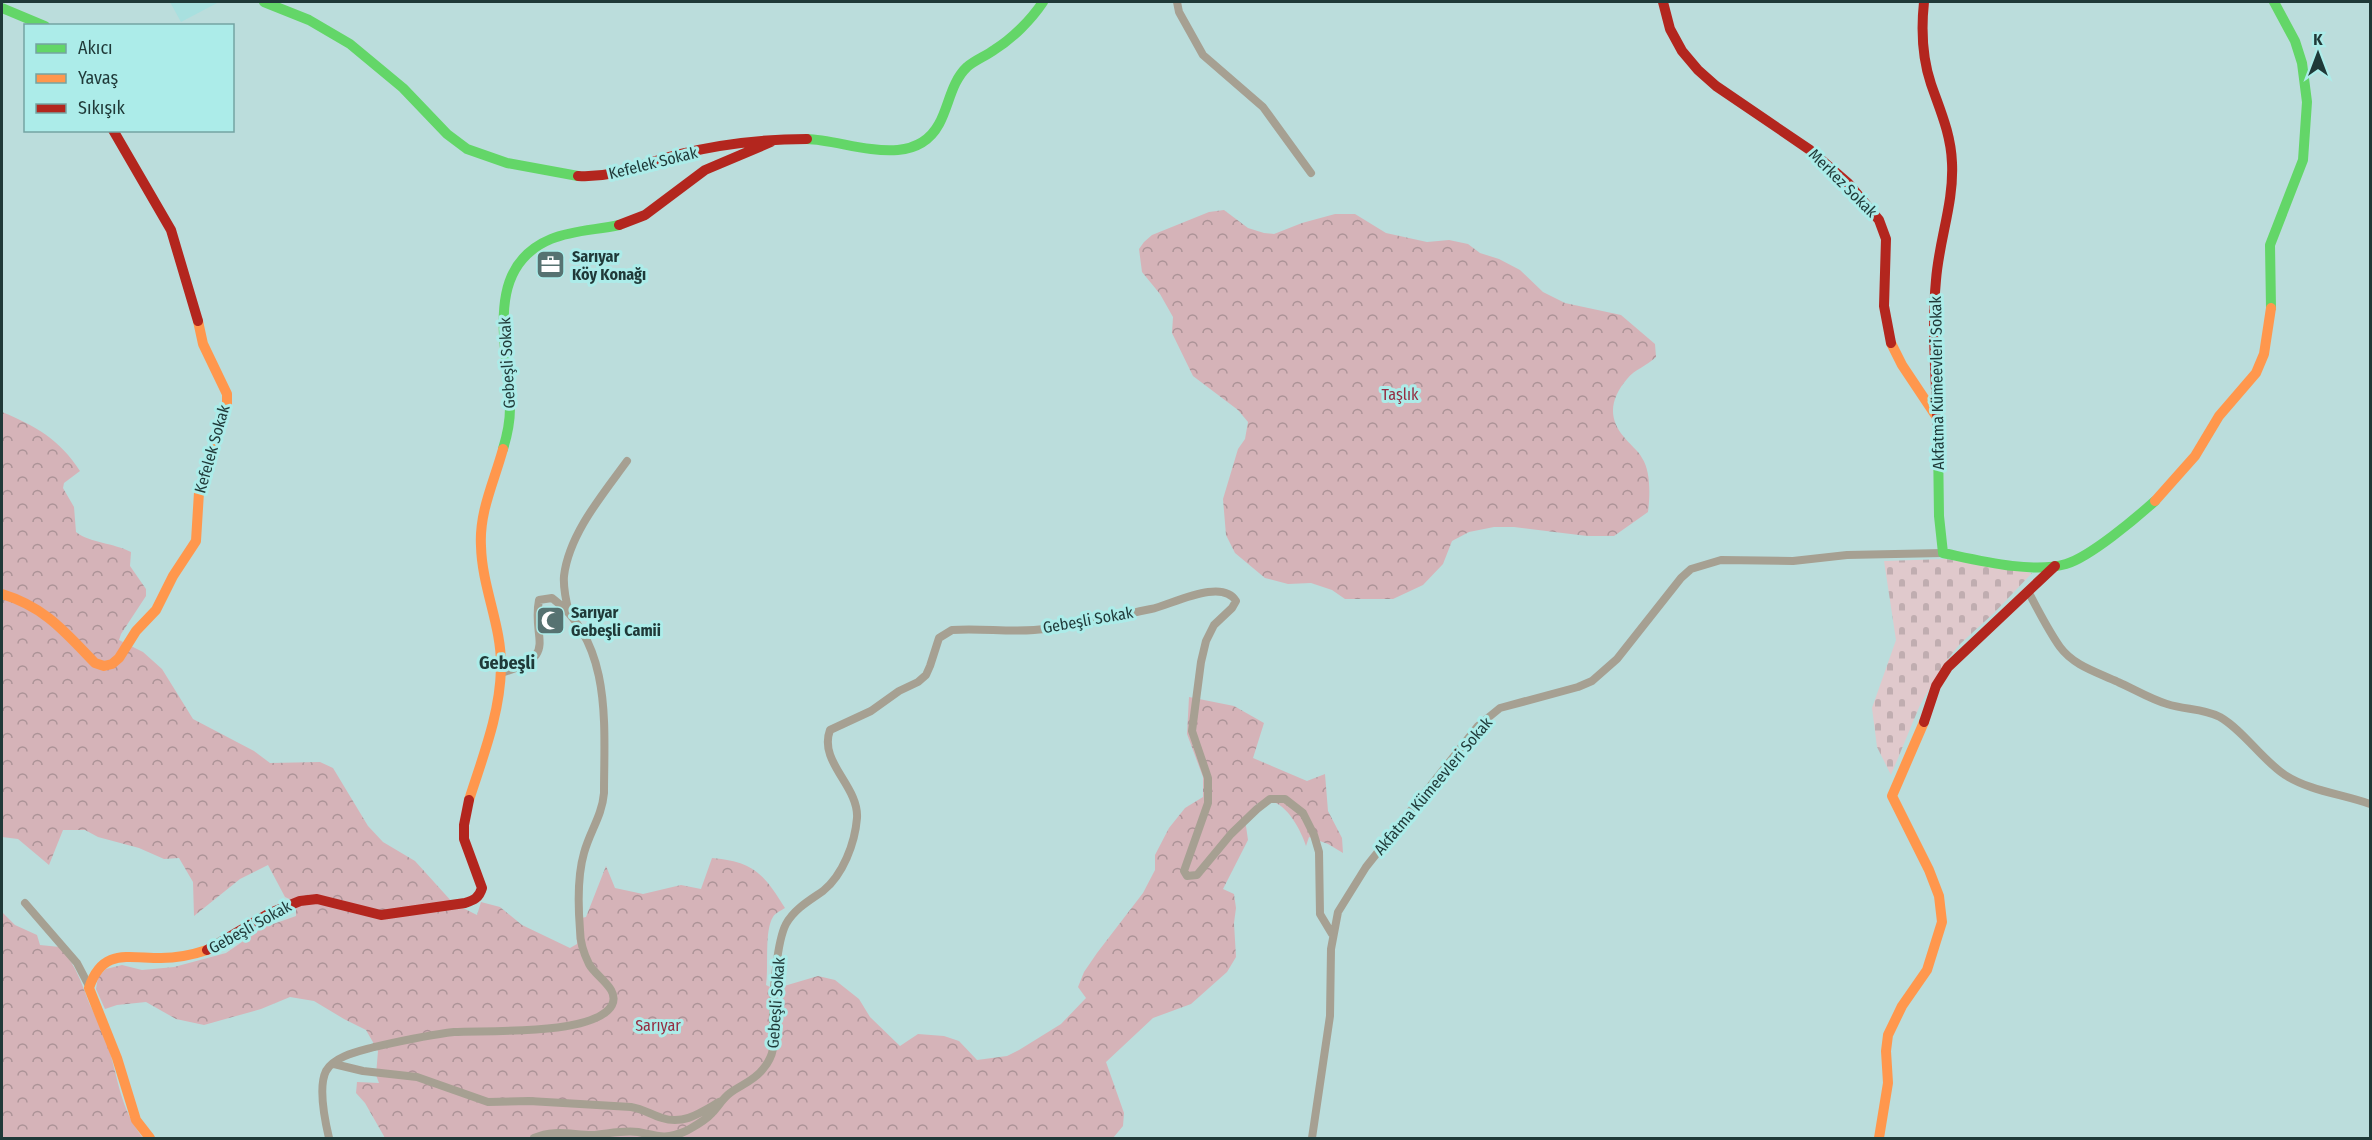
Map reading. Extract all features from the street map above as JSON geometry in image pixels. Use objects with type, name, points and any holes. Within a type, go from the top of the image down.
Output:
[{"type":"street","name":"Kefelek Sokak","points":[[264,2],[331,31],[405,90],[457,142],[478,154],[494,159],[556,172],[602,176],[692,152],[771,142]]},
{"type":"street","points":[[771,142],[820,139],[868,149],[885,150],[903,150],[916,146],[932,137],[939,127],[948,99],[963,70],[999,47],[1038,11],[1043,2]]},
{"type":"street","points":[[1177,2],[1184,24],[1203,55],[1263,107],[1311,173]]},
{"type":"street","name":"Merkez Sokak","points":[[1663,2],[1671,32],[1694,68],[1738,102],[1801,142],[1861,198],[1881,222],[1886,234],[1884,289],[1888,336],[1894,350],[1936,416]]},
{"type":"street","name":"Akfatma Kümeevleri Sokak","points":[[1924,2],[1921,27],[1923,51],[1927,73],[1948,129],[1952,166],[1948,214],[1938,261],[1933,324],[1936,351],[1939,516],[1943,554]]},
{"type":"street","name":"Akfatma Kümeevleri Sokak","points":[[1312,1138],[1330,1016],[1332,934],[1338,912],[1366,867],[1478,726],[1500,708],[1578,687],[1592,681],[1617,659],[1670,590],[1691,569],[1721,560],[1793,561],[1846,555],[1943,554],[2001,564],[2055,566],[2067,564],[2084,555],[2134,520],[2162,495],[2195,456],[2219,416],[2256,374],[2264,354],[2271,303],[2270,245],[2303,160],[2307,102],[2302,63],[2295,40],[2274,2]]},
{"type":"street","points":[[2,8],[40,24]]},
{"type":"street","name":"Kefelek Sokak","points":[[2,594],[29,602],[42,610],[95,663],[104,666],[112,664],[119,658],[136,631],[156,610],[173,576],[196,541],[199,492],[209,457],[222,425],[227,406],[227,394],[203,344],[190,290],[171,230],[114,132]]},
{"type":"street","name":"Gebeşli Sokak","points":[[89,988],[92,977],[103,962],[124,956],[175,957],[209,951],[288,903],[317,899],[381,915],[465,903],[478,897],[483,884],[465,844],[465,817],[494,724],[501,673],[501,644],[490,598],[480,533],[483,515],[510,424],[503,314],[505,296],[514,271],[522,258],[541,243],[571,232],[623,225],[639,219],[683,183],[705,170],[748,154],[771,142]]},
{"type":"street","points":[[570,615],[564,574],[576,540],[601,497],[627,461]]},
{"type":"street","points":[[1879,1138],[1886,1108],[1888,1035],[1902,1006],[1927,970],[1942,922],[1939,896],[1929,870],[1892,796],[1894,788],[1926,719],[1936,686],[1948,667],[2055,566]]},
{"type":"street","points":[[2028,591],[2060,647],[2072,660],[2152,699],[2218,716],[2229,723],[2256,751],[2285,775],[2317,790],[2342,794],[2370,804]]},
{"type":"street","name":"Gebeşli Sokak","points":[[334,1064],[363,1071],[417,1077],[488,1102],[529,1101],[631,1107],[643,1109],[663,1118],[676,1120],[690,1118],[723,1100],[762,1071],[770,1060],[774,1050],[773,1012],[785,926],[797,910],[832,883],[844,862],[855,834],[857,809],[854,797],[839,773],[830,752],[828,736],[830,730],[871,711],[899,691],[918,682],[926,675],[939,638],[952,630],[1051,628],[1077,625],[1161,607],[1204,593],[1226,592],[1236,602],[1214,625],[1206,641],[1197,684],[1192,731],[1208,778],[1208,803],[1184,871],[1187,876],[1197,875],[1231,834],[1257,809],[1270,799],[1285,799],[1303,813],[1314,835],[1319,852],[1320,914],[1332,934]]},
{"type":"street","points":[[329,1138],[323,1099],[327,1070],[359,1051],[431,1035],[565,1028],[590,1020],[611,1007],[614,999],[612,992],[591,967],[582,947],[580,930],[579,888],[582,862],[603,809],[603,691],[587,639],[570,615],[552,598],[539,600],[541,643],[539,651],[533,659],[501,673]]},
{"type":"street","points":[[25,903],[77,963],[117,1058],[136,1120],[150,1138]]},
{"type":"street","name":"Gebeşli Sokak","points":[[534,1138],[557,1132],[591,1135],[631,1132],[662,1138],[672,1137],[706,1119],[723,1100]]},
{"type":"shaded area","points":[[170,2],[219,2],[181,22]]},
{"type":"green space","name":"Taşlık","points":[[1224,210],[1248,228],[1274,234],[1335,214],[1355,214],[1386,233],[1427,242],[1449,240],[1468,244],[1480,253],[1499,259],[1520,270],[1543,292],[1565,303],[1621,315],[1655,344],[1656,357],[1627,379],[1617,393],[1613,408],[1613,415],[1619,430],[1645,463],[1649,484],[1648,512],[1614,536],[1587,536],[1514,527],[1494,527],[1469,532],[1452,541],[1443,564],[1423,585],[1393,599],[1345,599],[1332,590],[1311,583],[1288,584],[1265,578],[1235,553],[1226,535],[1223,499],[1238,449],[1245,439],[1248,422],[1238,410],[1193,376],[1172,333],[1173,317],[1160,294],[1142,272],[1139,249],[1152,235],[1209,212]]},
{"type":"green space","name":"Sarıyar","points":[[2,412],[46,435],[64,450],[80,471],[64,483],[63,488],[74,507],[76,532],[131,552],[130,566],[146,589],[146,596],[119,640],[143,652],[162,669],[193,719],[254,751],[270,763],[320,762],[333,768],[368,826],[383,842],[415,861],[453,903],[477,915],[481,902],[500,907],[522,925],[570,948],[577,944],[576,919],[586,917],[606,866],[615,888],[643,894],[681,885],[701,889],[712,858],[726,860],[748,866],[756,871],[785,908],[774,916],[770,923],[766,985],[774,989],[818,976],[835,980],[859,999],[870,1017],[900,1046],[918,1034],[944,1036],[959,1041],[977,1060],[1007,1056],[1061,1024],[1086,998],[1078,987],[1084,972],[1143,893],[1155,870],[1155,855],[1169,828],[1185,808],[1203,797],[1203,777],[1187,734],[1189,697],[1234,706],[1264,723],[1253,758],[1307,781],[1325,774],[1328,811],[1342,838],[1343,853],[1309,837],[1306,846],[1294,821],[1281,806],[1274,802],[1266,801],[1254,807],[1245,819],[1248,840],[1223,889],[1234,894],[1236,957],[1227,972],[1191,1004],[1153,1018],[1106,1062],[1124,1113],[1123,1126],[1113,1138],[385,1138],[365,1103],[356,1093],[357,1082],[379,1083],[376,1075],[378,1051],[366,1030],[314,1001],[290,997],[261,1009],[204,1025],[176,1019],[146,1002],[117,1005],[105,1009],[96,989],[98,977],[106,969],[122,965],[142,970],[174,967],[226,953],[262,928],[296,916],[296,902],[285,897],[268,865],[240,879],[194,916],[193,882],[179,858],[164,859],[139,848],[98,837],[85,830],[63,830],[49,865],[18,839],[2,837]]},
{"type":"green space","points":[[1945,559],[2032,573],[1960,644],[1943,665],[1920,705],[1891,775],[1877,747],[1872,708],[1896,640],[1884,561]]},
{"type":"green space","points":[[2,912],[15,925],[37,935],[40,945],[60,947],[71,961],[105,1038],[124,1104],[143,1138],[2,1138]]},
{"type":"traffic: fast","points":[[264,2],[309,20],[350,44],[403,88],[447,134],[467,149],[507,163],[578,176]]},
{"type":"traffic: fast","points":[[807,139],[879,150],[913,147],[928,138],[939,124],[962,73],[1014,35],[1043,2]]},
{"type":"traffic: fast","points":[[2271,308],[2270,245],[2303,160],[2307,102],[2302,63],[2295,41],[2274,2]]},
{"type":"traffic: fast","points":[[2,8],[40,24]]},
{"type":"traffic: fast","points":[[503,449],[510,408],[504,313],[507,290],[515,270],[529,252],[551,239],[576,232],[619,225]]},
{"type":"traffic: fast","points":[[1938,441],[1939,516],[1943,553],[2021,567],[2052,567],[2066,564],[2100,545],[2155,501]]},
{"type":"traffic: slow","points":[[2155,501],[2195,456],[2219,416],[2256,373],[2264,354],[2271,308]]},
{"type":"traffic: slow","points":[[2,594],[17,599],[42,613],[64,631],[95,663],[104,666],[112,664],[119,658],[136,631],[156,610],[173,576],[196,541],[199,492],[227,406],[227,394],[203,344],[198,321]]},
{"type":"traffic: slow","points":[[1891,343],[1902,365],[1936,416]]},
{"type":"traffic: slow","points":[[469,800],[490,735],[500,685],[500,652],[482,562],[481,533],[488,497],[503,449]]},
{"type":"traffic: slow","points":[[1879,1138],[1888,1083],[1886,1051],[1888,1035],[1902,1006],[1927,970],[1942,922],[1939,896],[1929,870],[1892,796],[1924,722]]},
{"type":"traffic: slow","points":[[150,1138],[136,1120],[117,1058],[89,988],[94,975],[101,966],[117,958],[173,957],[207,950]]},
{"type":"traffic: jam","points":[[1663,2],[1670,29],[1682,51],[1698,70],[1716,86],[1810,150],[1848,183],[1879,220],[1886,239],[1884,306],[1891,343]]},
{"type":"traffic: jam","points":[[1924,2],[1924,54],[1947,132],[1952,163],[1951,193],[1938,265],[1935,300],[1934,340],[1938,441]]},
{"type":"traffic: jam","points":[[114,132],[171,230],[198,321]]},
{"type":"traffic: jam","points":[[578,176],[605,175],[696,150],[759,141],[807,139]]},
{"type":"traffic: jam","points":[[619,225],[645,215],[705,170],[771,142]]},
{"type":"traffic: jam","points":[[1924,722],[1936,686],[1948,667],[2055,566]]},
{"type":"traffic: jam","points":[[207,950],[268,914],[300,901],[317,899],[381,915],[474,900],[482,888],[464,839],[469,800]]},
{"type":"place","name":"Sarıyar Köy Konağı","points":[[551,265]]},
{"type":"place","name":"Sarıyar Gebeşli Camii","points":[[550,621]]},
{"type":"district","name":"Gebeşli","points":[[507,663]]}]
